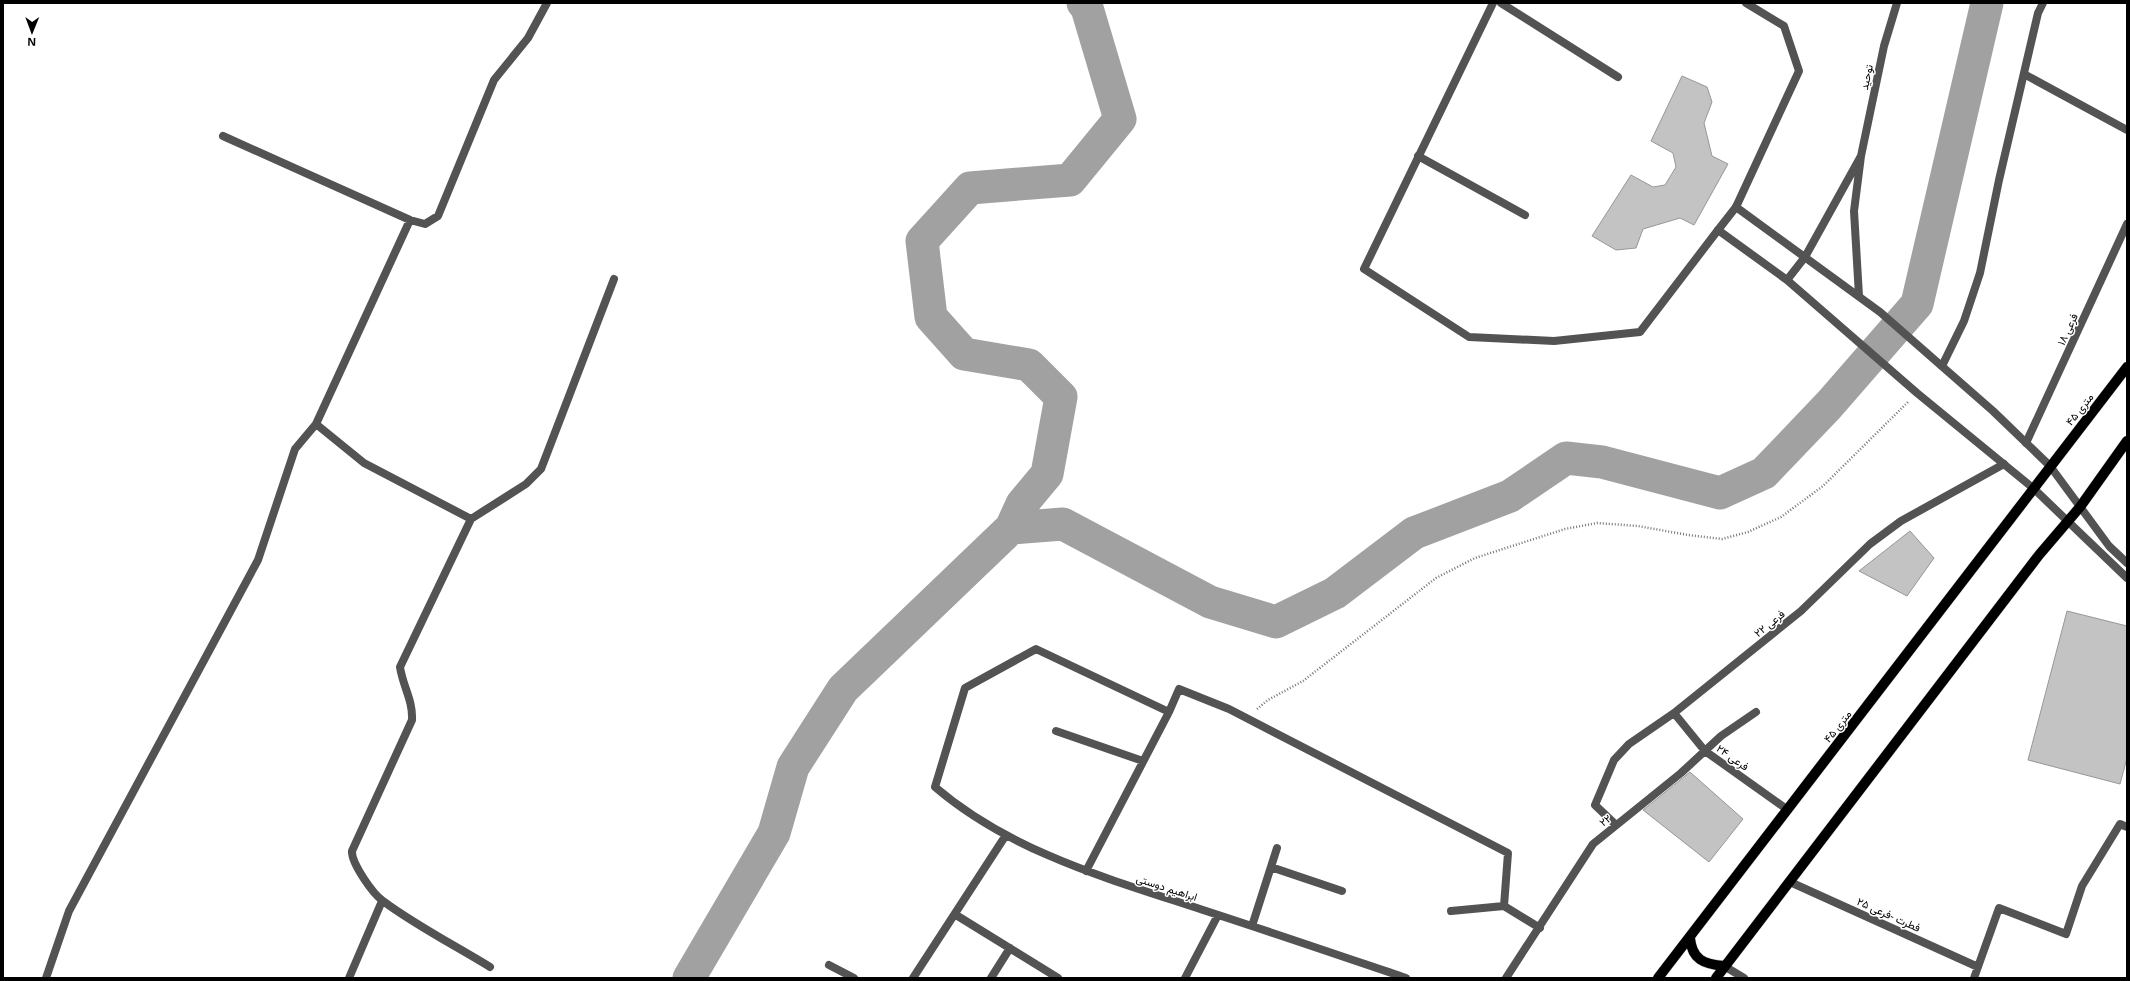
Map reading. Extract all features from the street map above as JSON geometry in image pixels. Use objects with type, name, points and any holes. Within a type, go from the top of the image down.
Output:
[{"type":"main road","name":"۴۵ متری","points":[[1658,978],[1924,634],[2033,488],[2127,367]]},
{"type":"main road","points":[[1716,978],[2039,555],[2080,507],[2127,440]]},
{"type":"main road","points":[[1690,938],[1691,949],[1699,960],[1709,965],[1724,966]]},
{"type":"street","points":[[223,136],[410,220],[425,224],[438,216],[494,80],[528,38],[547,3]]},
{"type":"street","points":[[1493,3],[1364,269],[1469,337],[1554,341],[1640,332],[1736,207],[1799,71],[1784,26],[1746,3]]},
{"type":"street","points":[[1501,3],[1618,77]]},
{"type":"street","name":"توحید","points":[[1861,156],[1884,46],[1897,3]]},
{"type":"street","points":[[1942,366],[1964,321],[1980,273],[1999,180],[2038,13],[2043,3]]},
{"type":"street","points":[[2024,74],[2127,130]]},
{"type":"street","points":[[1418,156],[1525,215]]},
{"type":"street","points":[[1787,280],[1805,257],[1861,156]]},
{"type":"street","points":[[1859,296],[1854,211],[1861,156]]},
{"type":"street","points":[[1736,207],[1880,312],[1942,366],[2050,466],[2109,546],[2127,563]]},
{"type":"street","points":[[46,978],[69,911],[258,560],[295,449],[316,424],[410,220]]},
{"type":"street","name":"فرعی ۱۸","points":[[2026,443],[2127,224]]},
{"type":"street","points":[[1718,230],[1787,280],[1858,340],[1917,393],[2033,488],[2127,578]]},
{"type":"street","points":[[490,967],[382,901],[354,865],[351,858],[352,851],[412,720],[412,705],[403,684],[400,667],[471,519],[526,484],[541,469],[614,279]]},
{"type":"street","points":[[316,424],[364,463],[471,519]]},
{"type":"street","name":"فرعی ۲۲","points":[[1616,825],[1595,805],[1614,760],[1629,744],[1674,712],[1801,611],[1870,544],[1901,521],[2004,464]]},
{"type":"street","name":"ابراهیم دوستی","points":[[1169,712],[1036,649],[966,688],[935,787],[948,798],[1006,835],[1086,871],[1406,978]]},
{"type":"street","points":[[1086,871],[1169,712],[1179,689],[1245,718],[1508,853],[1504,906]]},
{"type":"street","name":"فرعی ۲۴","points":[[1674,712],[1705,751],[1788,810]]},
{"type":"street","name":"۲۲","points":[[1506,978],[1540,928],[1593,844],[1721,736],[1756,712]]},
{"type":"street","points":[[1056,731],[1143,761]]},
{"type":"street","points":[[1974,978],[1999,908],[2066,934],[2082,886],[2120,824],[2127,827]]},
{"type":"street","points":[[913,978],[956,915],[1006,835]]},
{"type":"street","points":[[1252,926],[1277,848]]},
{"type":"street","points":[[1271,867],[1342,891]]},
{"type":"street","name":"فطرت -فرعی ۲۵","points":[[1790,882],[1978,967]]},
{"type":"street","points":[[349,978],[382,901]]},
{"type":"street","points":[[1451,911],[1504,906],[1540,928]]},
{"type":"street","points":[[956,915],[1058,978]]},
{"type":"street","points":[[1185,978],[1218,915]]},
{"type":"street","points":[[991,978],[1010,948]]},
{"type":"street","points":[[829,965],[854,978]]},
{"type":"street","points":[[1724,966],[1744,978]]},
{"type":"path","points":[[1245,718],[1268,700],[1303,681],[1436,578],[1475,558],[1565,529],[1597,522],[1638,526],[1688,535],[1722,539],[1748,532],[1781,518],[1823,486],[1917,393]]},
{"type":"building","points":[[1682,76],[1707,87],[1712,102],[1704,123],[1712,156],[1728,164],[1694,225],[1680,218],[1643,229],[1636,248],[1616,250],[1592,236],[1631,175],[1653,187],[1665,185],[1676,167],[1673,153],[1651,141]]},
{"type":"building","points":[[1910,531],[1934,558],[1907,596],[1859,571]]},
{"type":"building","points":[[2067,611],[2127,626],[2127,758],[2120,784],[2028,760]]},
{"type":"building","points":[[1690,772],[1743,819],[1709,862],[1643,810]]},
{"type":"waterway","points":[[1011,528],[1022,504],[1047,474],[1061,397],[1029,365],[964,354],[931,317],[922,241],[970,188],[1070,180],[1120,119],[1087,8],[1083,3]]},
{"type":"waterway","points":[[689,978],[774,833],[793,767],[843,689],[1011,528],[1063,524],[1210,602],[1276,622],[1335,593],[1414,533],[1510,496],[1566,458],[1602,462],[1720,493],[1764,473],[1829,405],[1917,304],[1987,3]]}]
